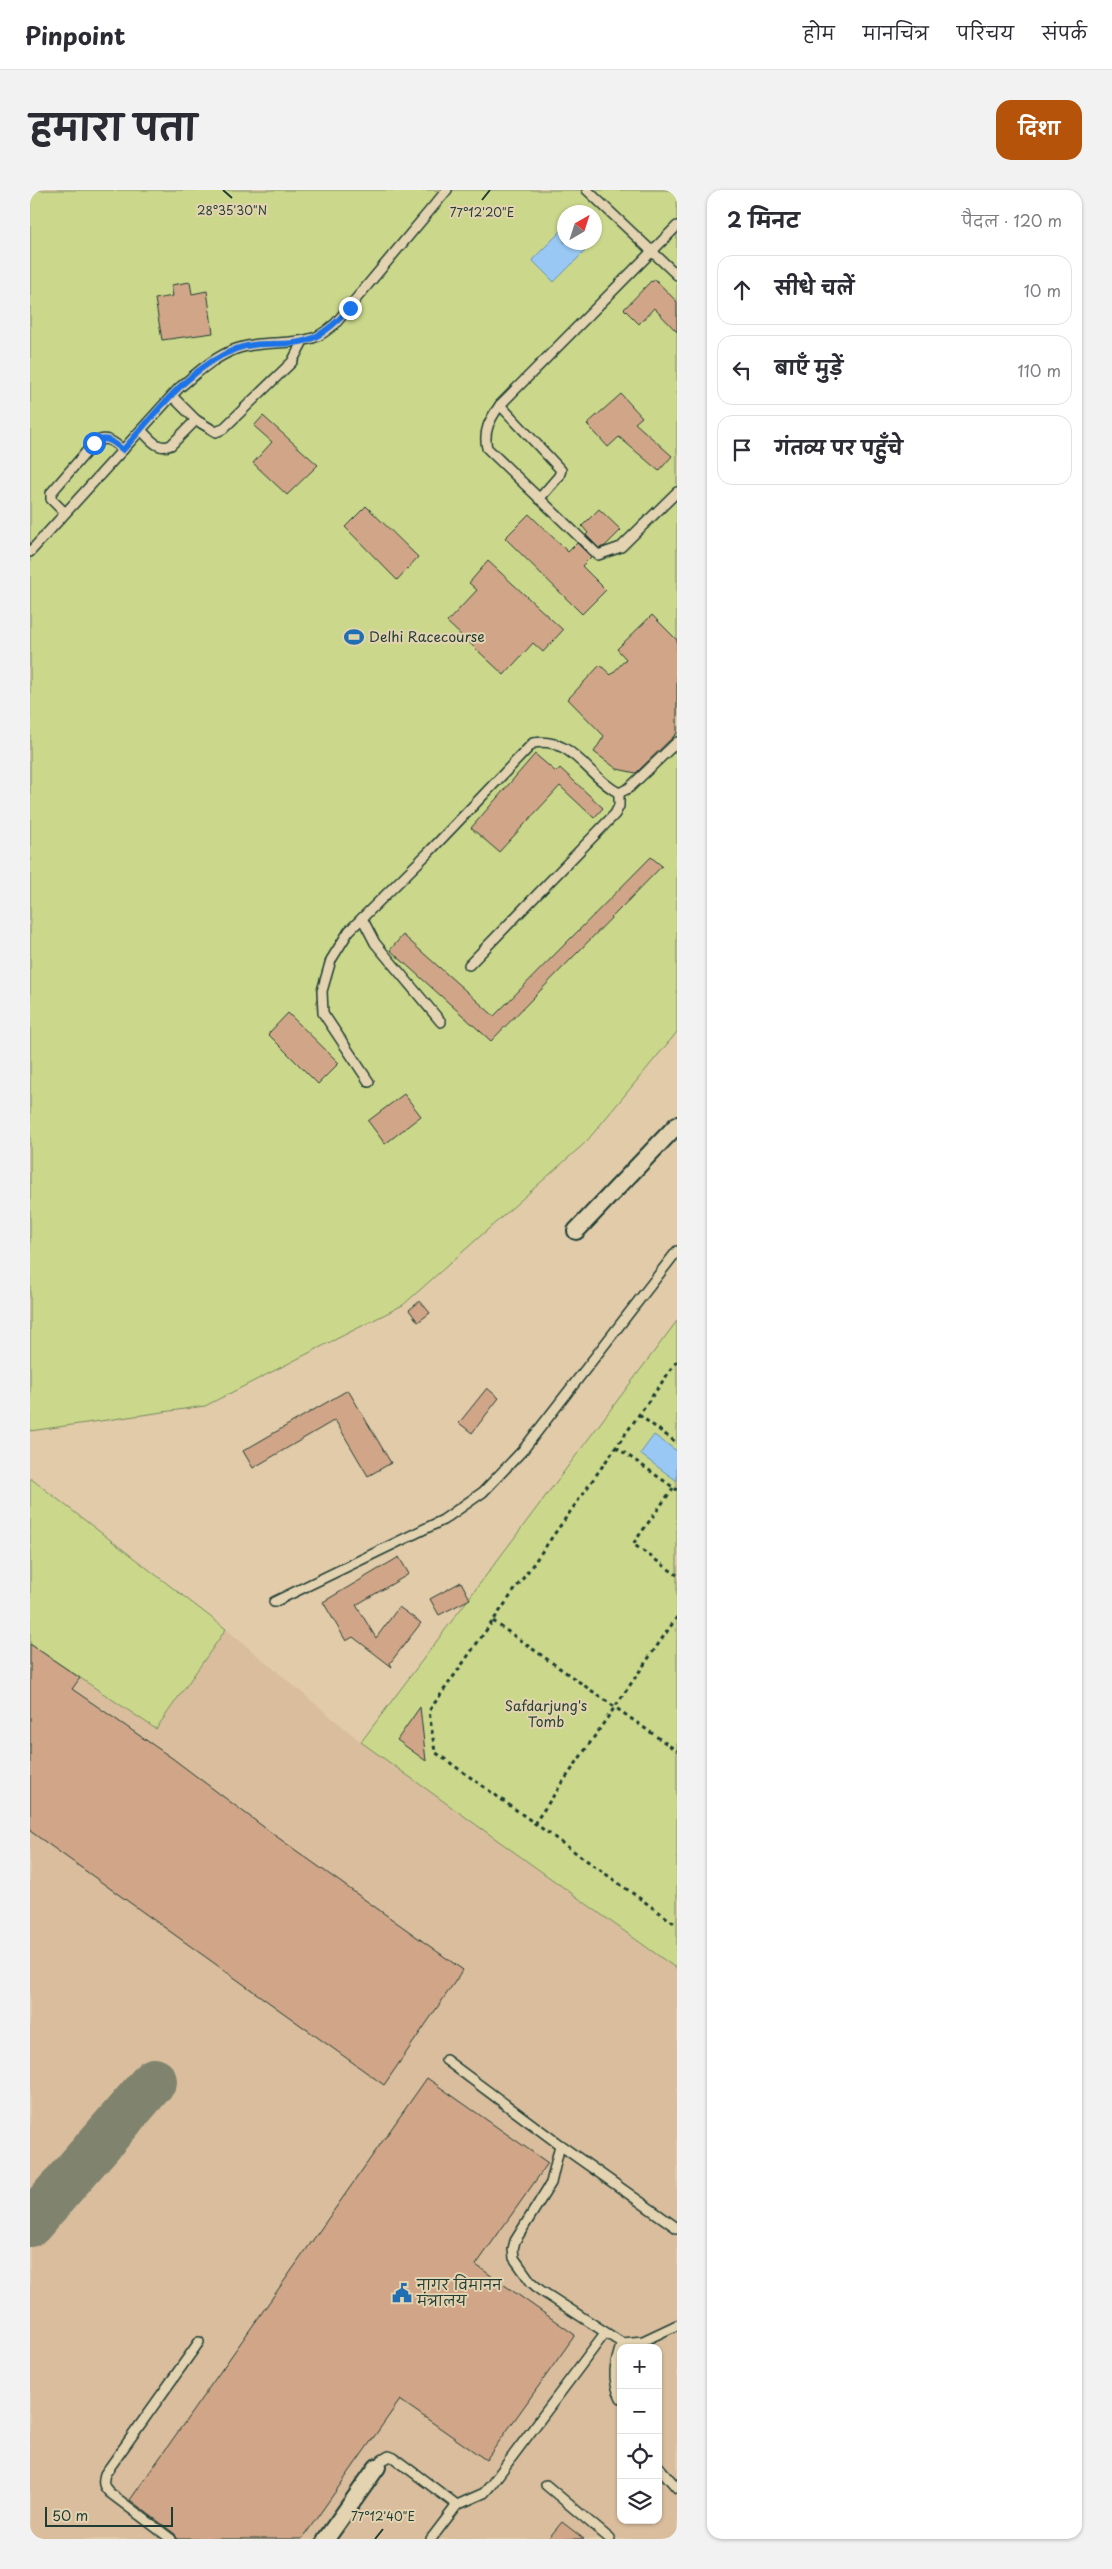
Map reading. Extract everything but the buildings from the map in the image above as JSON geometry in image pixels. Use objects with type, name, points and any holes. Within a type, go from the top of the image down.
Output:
[{"type":"street","points":[[576,1231],[677,1125]]},
{"type":"street","points":[[326,2539],[377,2467]]},
{"type":"lane","points":[[30,552],[172,396],[207,364],[237,348],[315,338],[335,324],[447,190]]},
{"type":"lane","points":[[587,190],[677,275]]},
{"type":"lane","points":[[677,226],[500,405],[487,427],[484,437],[487,448],[598,555],[622,547],[677,492]]},
{"type":"lane","points":[[172,396],[196,420],[216,432],[223,429],[292,362],[303,341]]},
{"type":"lane","points":[[500,405],[561,470],[559,476],[539,499]]},
{"type":"lane","points":[[141,430],[158,446],[166,447],[171,445],[196,420]]},
{"type":"lane","points":[[65,514],[51,499],[51,493],[94,443],[101,438],[108,438],[123,450]]},
{"type":"lane","points":[[369,1082],[323,1013],[322,991],[331,960],[349,931],[533,742],[556,742],[569,751],[606,786],[619,793]]},
{"type":"lane","points":[[619,793],[629,788],[677,742]]},
{"type":"lane","points":[[469,965],[615,814],[619,806],[619,793]]},
{"type":"lane","points":[[362,918],[375,943],[441,1022]]},
{"type":"lane","points":[[274,1602],[443,1520],[483,1492],[523,1450],[677,1251]]},
{"type":"lane","points":[[446,2060],[560,2146],[677,2228]]},
{"type":"lane","points":[[560,2146],[551,2183],[515,2241],[514,2258],[531,2282],[540,2290],[622,2343],[643,2341],[677,2325]]},
{"type":"lane","points":[[431,2539],[457,2505],[477,2497],[491,2485],[605,2333]]},
{"type":"lane","points":[[171,2539],[110,2494],[103,2481],[105,2474],[199,2342]]},
{"type":"lane","points":[[618,2389],[615,2378],[615,2362],[622,2343]]},
{"type":"lane","points":[[377,2467],[382,2460],[389,2456],[394,2458],[457,2505]]},
{"type":"lane","points":[[662,2471],[677,2488]]},
{"type":"lane","points":[[546,2485],[610,2539]]},
{"type":"path","points":[[677,1361],[429,1711],[435,1752],[677,1924]]},
{"type":"path","points":[[639,1415],[677,1442]]},
{"type":"path","points":[[616,1447],[675,1489],[633,1544],[677,1575]]},
{"type":"path","points":[[534,1824],[677,1617]]},
{"type":"path","points":[[493,1621],[677,1751]]},
{"type":"shaded area","points":[[226,1629],[361,1742],[677,1969],[677,2539],[30,2539],[30,1644],[156,1729]]},
{"type":"green space","name":"Delhi Racecourse","points":[[30,190],[677,190],[677,1032],[586,1142],[403,1305],[205,1406],[30,1431]]},
{"type":"green space","name":"Safdarjung's Tomb","points":[[677,1321],[677,1969],[361,1742]]},
{"type":"green space","points":[[30,1478],[226,1629],[156,1729],[30,1644]]},
{"type":"water","points":[[557,235],[557,250],[586,250],[554,282],[532,260]]},
{"type":"water","points":[[654,1435],[677,1451],[677,1481],[640,1454]]},
{"type":"taxiway","points":[[30,2224],[154,2081]]},
{"type":"place","name":"Delhi Racecourse","points":[[354,637]]},
{"type":"place","name":"नागर विमानन मंत्रालय","points":[[402,2293]]},
{"type":"route","points":[[94,443],[101,438],[108,438],[123,450],[179,388],[207,364],[237,348],[296,342],[315,338],[335,324],[350,308]]}]
